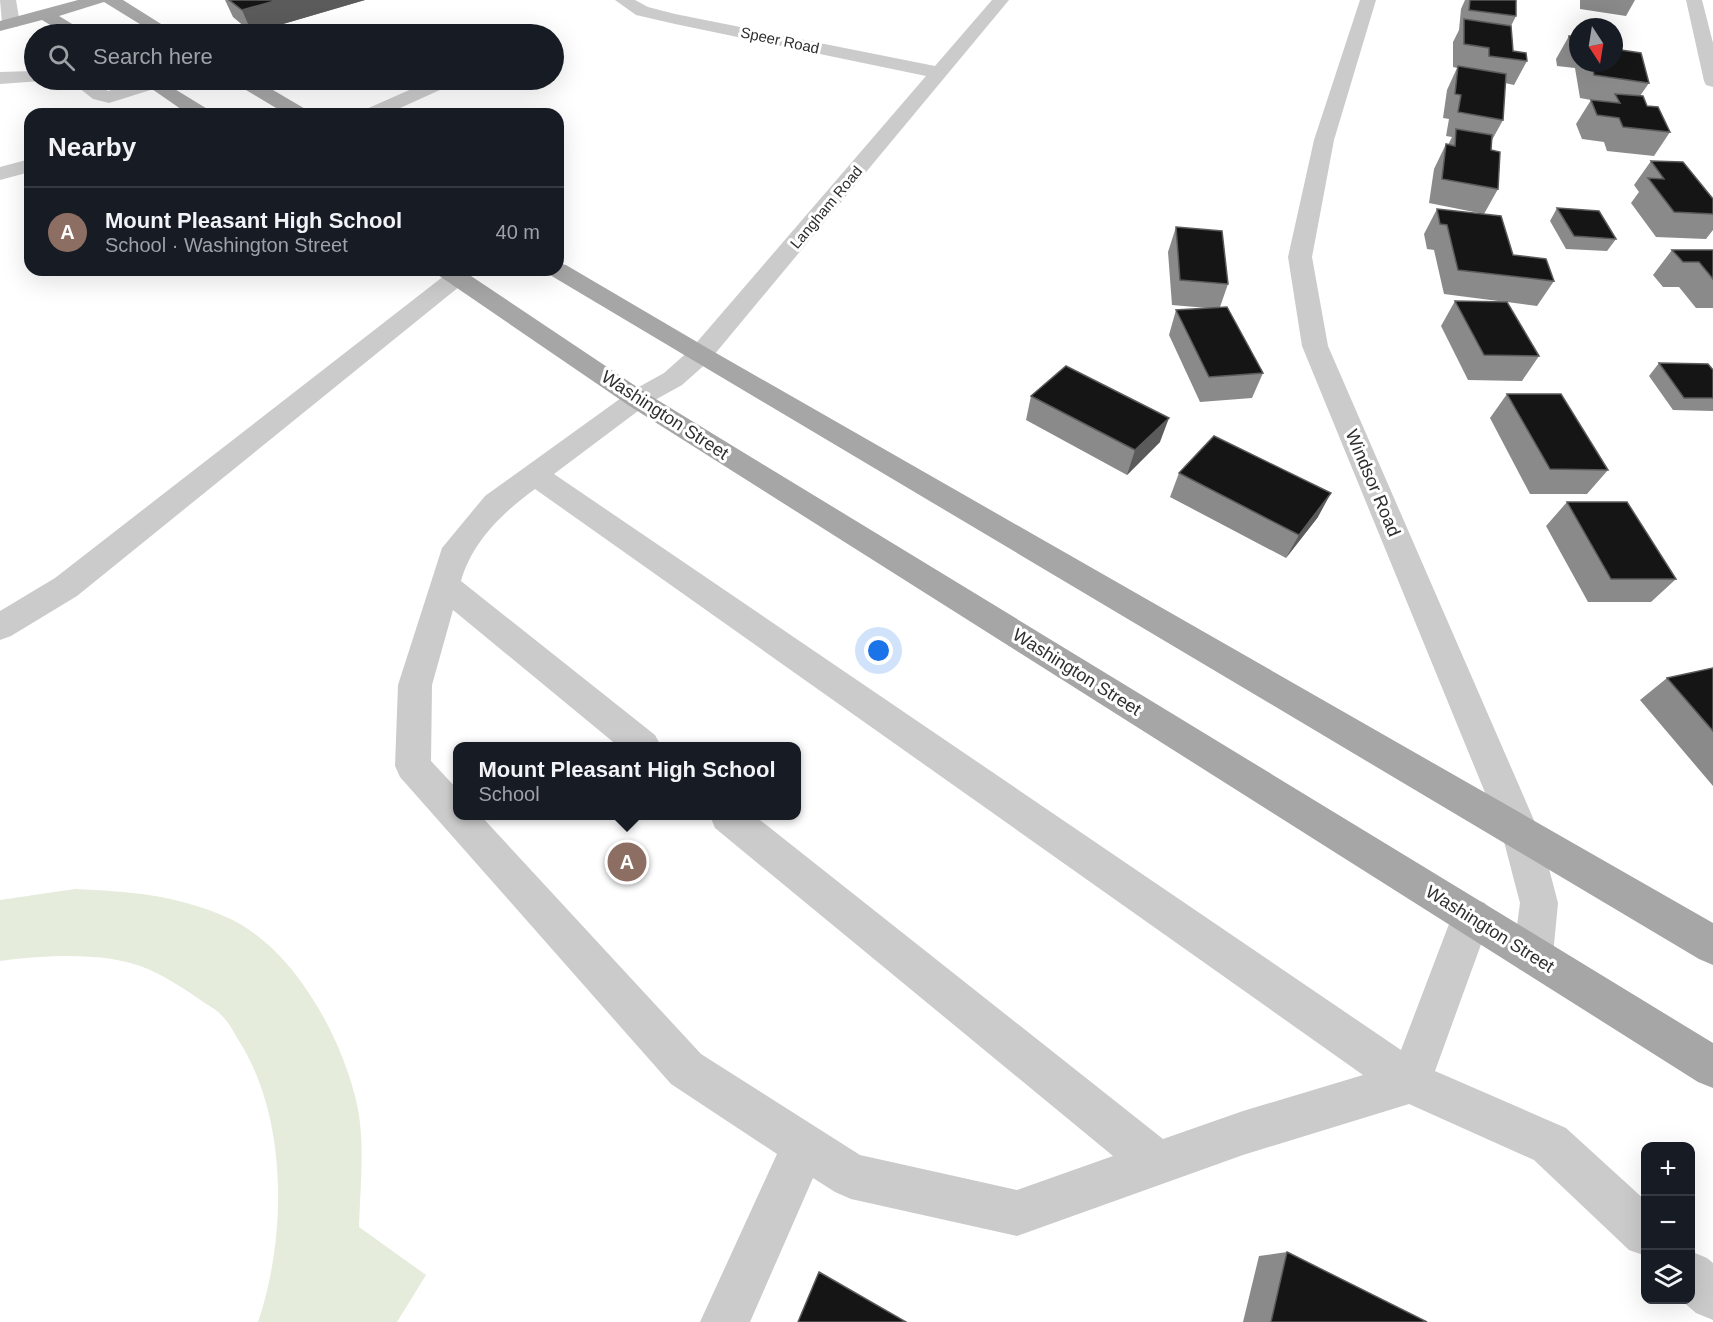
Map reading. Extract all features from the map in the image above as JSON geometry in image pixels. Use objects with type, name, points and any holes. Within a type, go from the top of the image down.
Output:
[{"type":"main road","points":[[5,25],[97,0]]},
{"type":"main road","points":[[111,0],[151,24]]},
{"type":"main road","points":[[44,14],[60,24]]},
{"type":"main road","points":[[164,90],[193,108]]},
{"type":"main road","points":[[260,90],[290,108]]},
{"type":"main road","points":[[564,274],[1713,945]]},
{"type":"main road","name":"Washington Street","points":[[463,276],[637,399],[1713,1067]]},
{"type":"street","points":[[5,25],[8,0]]},
{"type":"street","name":"Speer Road","points":[[623,0],[642,10],[675,19],[939,73]]},
{"type":"street","name":"Langham Road","points":[[453,810],[413,766],[415,685],[453,556],[495,503],[637,399],[673,380],[700,355],[1001,0]]},
{"type":"street","name":"Windsor Road","points":[[1368,0],[1324,140],[1300,257],[1316,346],[1521,834],[1539,903],[1533,955]]},
{"type":"street","points":[[1694,0],[1713,81]]},
{"type":"street","points":[[0,78],[24,77]]},
{"type":"street","points":[[93,90],[109,97],[127,90]]},
{"type":"street","points":[[384,108],[424,90]]},
{"type":"street","points":[[0,174],[24,167]]},
{"type":"street","points":[[0,627],[74,581],[452,276]]},
{"type":"street","points":[[534,474],[1410,1082],[1550,1144],[1641,1228]]},
{"type":"street","points":[[444,585],[637,742]]},
{"type":"street","name":"Langham Road","points":[[462,820],[686,1069],[851,1176],[1017,1213],[1243,1133],[1410,1082]]},
{"type":"street","points":[[733,820],[1157,1163]]},
{"type":"street","points":[[1410,1082],[1471,918]]},
{"type":"street","points":[[725,1322],[804,1146]]},
{"type":"street","points":[[1695,1280],[1713,1296]]},
{"type":"green space","points":[[75,889],[152,895],[208,910],[251,931],[294,972],[328,1026],[341,1054],[358,1109],[362,1153],[359,1227],[426,1275],[397,1322],[258,1322],[268,1289],[274,1253],[278,1216],[278,1178],[267,1105],[255,1072],[228,1023],[216,1010],[181,987],[155,972],[132,963],[75,956],[0,961],[0,900]]},
{"type":"building","points":[[229,0],[278,0],[242,10]]},
{"type":"building","points":[[1470,0],[1516,0],[1516,16],[1469,10]]},
{"type":"building","points":[[1464,19],[1511,26],[1513,51],[1526,53],[1527,61],[1489,56],[1489,48],[1464,44]]},
{"type":"building","points":[[1623,50],[1641,53],[1649,83],[1594,75],[1594,72],[1623,72]]},
{"type":"building","points":[[1458,66],[1506,74],[1503,120],[1458,112],[1461,95],[1455,94]]},
{"type":"building","points":[[1615,94],[1643,96],[1647,106],[1658,107],[1670,132],[1623,127],[1619,118],[1597,115],[1591,100],[1620,103]]},
{"type":"building","points":[[1456,129],[1492,135],[1491,150],[1500,152],[1498,189],[1442,179],[1446,144],[1455,146]]},
{"type":"building","points":[[1651,161],[1683,162],[1713,199],[1713,214],[1674,212],[1648,178],[1664,179]]},
{"type":"building","points":[[1557,208],[1599,211],[1616,239],[1574,236]]},
{"type":"building","points":[[1437,209],[1501,216],[1513,255],[1546,259],[1554,281],[1458,270],[1447,225],[1440,224]]},
{"type":"building","points":[[1176,227],[1222,231],[1228,284],[1180,280]]},
{"type":"building","points":[[1672,250],[1713,250],[1713,279],[1699,262],[1683,262]]},
{"type":"building","points":[[1455,301],[1507,302],[1539,356],[1484,355]]},
{"type":"building","points":[[1227,307],[1263,373],[1209,377],[1176,310]]},
{"type":"building","points":[[1659,363],[1708,364],[1713,370],[1713,398],[1684,398]]},
{"type":"building","points":[[1066,366],[1169,418],[1135,450],[1031,396]]},
{"type":"building","points":[[1507,394],[1561,394],[1608,470],[1550,469]]},
{"type":"building","points":[[1214,436],[1331,493],[1299,535],[1179,473]]},
{"type":"building","points":[[1567,502],[1627,502],[1676,579],[1611,579]]},
{"type":"building","points":[[1713,668],[1713,731],[1667,678]]},
{"type":"building","points":[[1287,1252],[1427,1322],[1271,1322]]},
{"type":"building","points":[[819,1272],[906,1322],[798,1322]]},
{"type":"place","name":"Mount Pleasant High School","points":[[627,862]]}]
